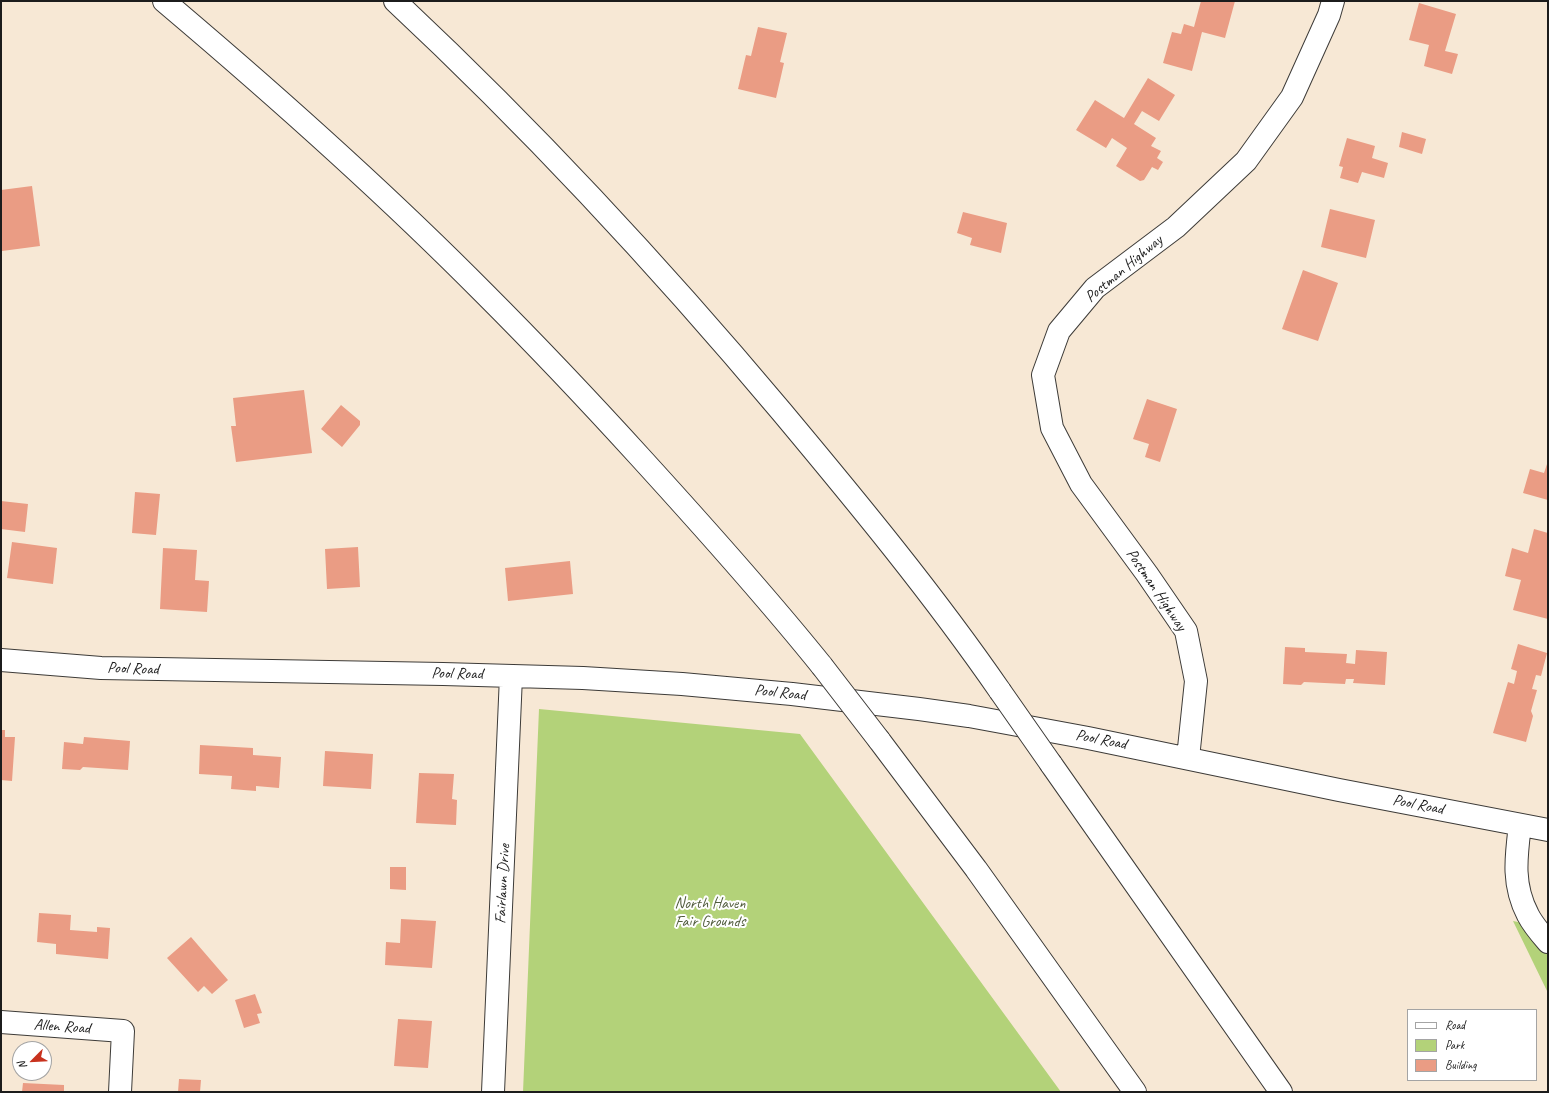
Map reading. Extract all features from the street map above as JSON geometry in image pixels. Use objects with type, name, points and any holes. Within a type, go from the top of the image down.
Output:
[{"type":"main road","points":[[164,1],[345,160],[485,294],[586,399],[731,558],[822,666],[879,740],[986,882],[1135,1092]]},
{"type":"main road","points":[[395,1],[478,80],[643,253],[802,436],[884,537],[943,613],[1000,691],[1282,1092]]},
{"type":"main road","name":"Postman Highway","points":[[1188,758],[1196,680],[1186,631],[1147,574],[1081,484],[1052,428],[1043,375],[1059,331],[1095,288],[1176,227],[1246,161],[1292,97],[1329,15],[1333,1]]},
{"type":"main road","name":"Pool Road","points":[[1,660],[125,669],[583,678],[682,684],[792,694],[969,716],[1081,736],[1301,782],[1548,830]]},
{"type":"main road","name":"Fairlawn Drive","points":[[494,1092],[511,676]]},
{"type":"main road","points":[[1520,825],[1516,855],[1517,888],[1528,916],[1548,942]]},
{"type":"main road","name":"Allen Road","points":[[1,1022],[123,1031],[120,1092]]},
{"type":"green space","name":"North Haven Fair Grounds","points":[[539,709],[800,734],[1061,1092],[523,1092]]},
{"type":"green space","points":[[1513,921],[1548,928],[1548,993]]},
{"type":"building","points":[[1201,1],[1235,1],[1225,38],[1202,32],[1192,71],[1163,63],[1172,32],[1181,34],[1184,24],[1194,27]]},
{"type":"building","points":[[1419,3],[1456,14],[1445,51],[1458,54],[1452,74],[1424,66],[1429,45],[1409,40]]},
{"type":"building","points":[[758,27],[787,33],[780,62],[784,63],[776,98],[738,89],[746,55],[751,56]]},
{"type":"building","points":[[1148,78],[1175,95],[1159,121],[1142,111],[1134,124],[1156,138],[1151,146],[1161,151],[1157,158],[1163,162],[1158,170],[1152,167],[1144,180],[1140,181],[1116,166],[1127,148],[1112,138],[1106,148],[1076,130],[1095,100],[1124,118]]},
{"type":"building","points":[[1402,132],[1426,139],[1422,154],[1399,147]]},
{"type":"building","points":[[1347,138],[1375,146],[1372,158],[1388,163],[1384,178],[1362,172],[1358,183],[1340,178],[1343,167],[1339,166]]},
{"type":"building","points":[[32,186],[40,246],[2,251],[1,190]]},
{"type":"building","points":[[1330,209],[1375,220],[1366,258],[1321,247]]},
{"type":"building","points":[[963,212],[1007,223],[1001,253],[970,245],[972,238],[957,233]]},
{"type":"building","points":[[1303,270],[1338,283],[1318,341],[1282,329]]},
{"type":"building","points":[[304,390],[312,453],[236,462],[231,426],[236,426],[233,398]]},
{"type":"building","points":[[1147,399],[1177,409],[1160,462],[1145,457],[1149,444],[1133,439]]},
{"type":"building","points":[[341,405],[360,421],[360,425],[342,447],[321,429]]},
{"type":"building","points":[[1548,461],[1548,500],[1523,493],[1530,469],[1544,473]]},
{"type":"building","points":[[135,492],[160,494],[156,535],[132,533]]},
{"type":"building","points":[[1,501],[28,504],[25,532],[1,529]]},
{"type":"building","points":[[1534,529],[1548,533],[1548,619],[1513,610],[1521,580],[1505,576],[1512,548],[1528,553]]},
{"type":"building","points":[[12,542],[57,548],[53,584],[7,578]]},
{"type":"building","points":[[358,547],[360,587],[327,589],[325,549]]},
{"type":"building","points":[[163,548],[197,550],[195,580],[209,581],[207,612],[160,609]]},
{"type":"building","points":[[570,561],[573,594],[508,601],[505,568]]},
{"type":"building","points":[[1518,644],[1547,653],[1541,676],[1536,675],[1532,689],[1537,690],[1531,711],[1533,716],[1526,742],[1493,733],[1508,682],[1514,684],[1517,671],[1511,669]]},
{"type":"building","points":[[1285,647],[1305,648],[1305,652],[1347,654],[1346,663],[1355,664],[1356,650],[1387,652],[1385,685],[1353,683],[1354,679],[1346,679],[1345,684],[1304,682],[1301,685],[1283,684]]},
{"type":"building","points":[[1,730],[5,730],[5,737],[15,737],[12,781],[1,780]]},
{"type":"building","points":[[84,737],[130,741],[128,770],[83,767],[80,770],[62,769],[64,742],[83,744]]},
{"type":"building","points":[[200,745],[253,748],[253,755],[281,757],[279,788],[256,786],[256,791],[231,789],[232,776],[199,774]]},
{"type":"building","points":[[325,751],[373,754],[371,789],[323,786]]},
{"type":"building","points":[[419,773],[454,774],[452,799],[457,800],[456,825],[416,823]]},
{"type":"building","points":[[390,867],[406,867],[406,890],[390,889]]},
{"type":"building","points":[[39,913],[71,915],[70,930],[97,932],[97,927],[110,928],[108,959],[56,954],[56,944],[37,942]]},
{"type":"building","points":[[401,919],[436,921],[432,968],[385,965],[386,942],[400,943]]},
{"type":"building","points":[[191,937],[228,980],[212,994],[204,986],[198,992],[167,958]]},
{"type":"building","points":[[255,994],[262,1013],[257,1014],[260,1023],[244,1028],[235,1000]]},
{"type":"building","points":[[398,1019],[432,1021],[428,1068],[394,1066]]},
{"type":"building","points":[[179,1079],[201,1080],[200,1092],[178,1092]]},
{"type":"building","points":[[23,1083],[64,1085],[64,1092],[22,1092]]}]
